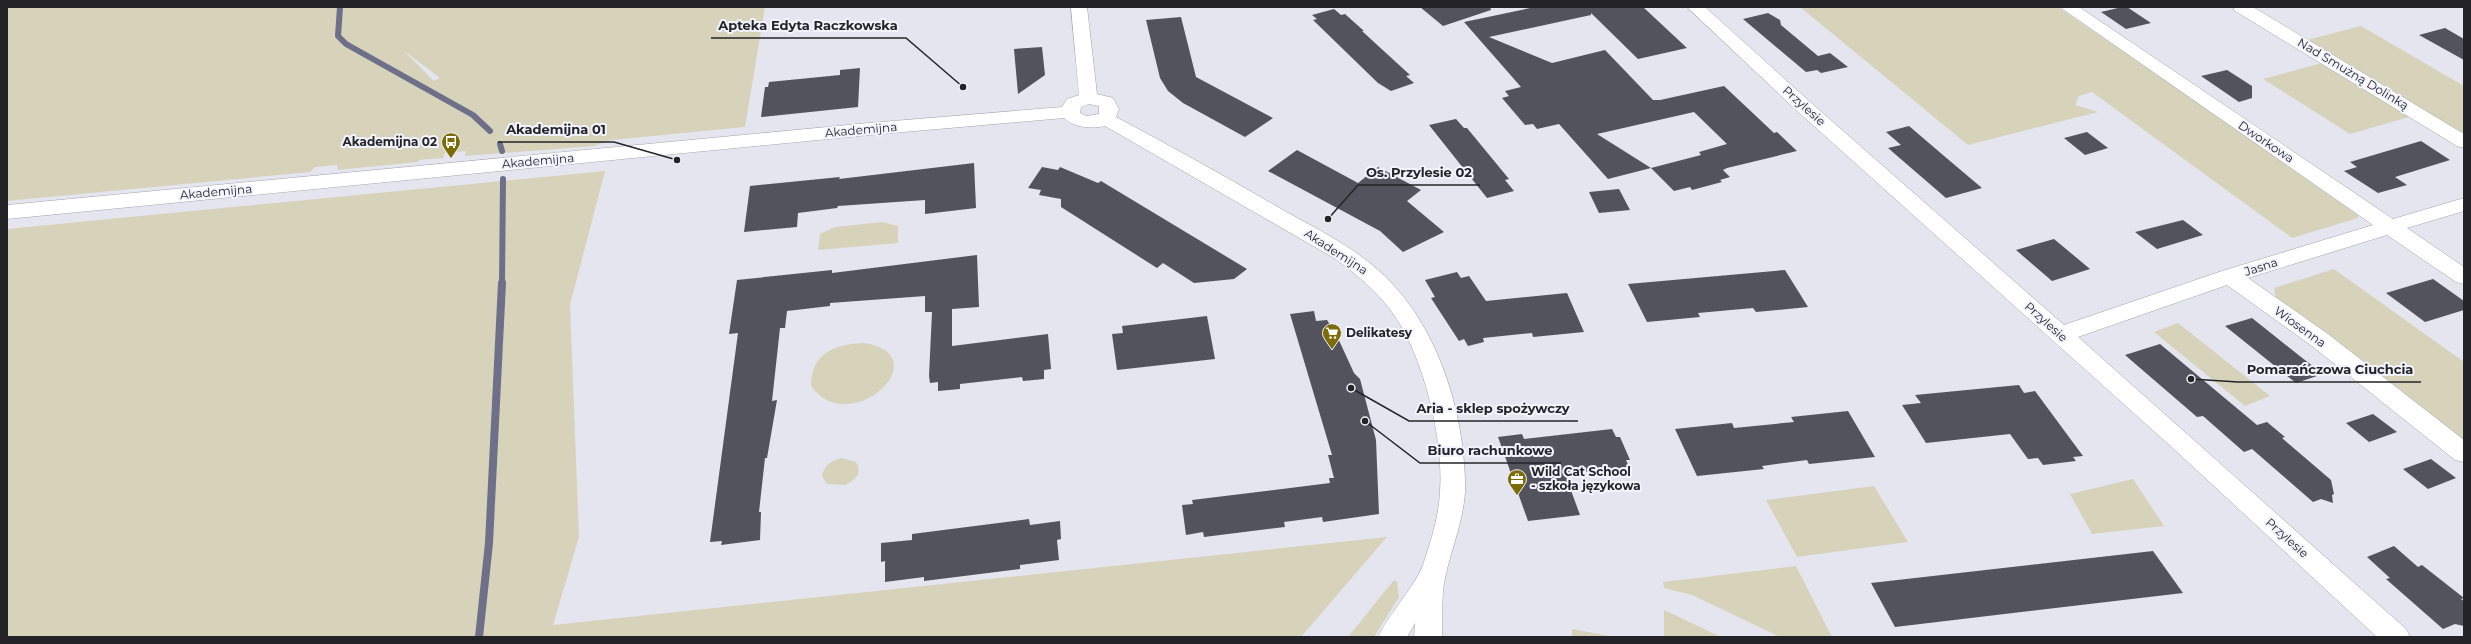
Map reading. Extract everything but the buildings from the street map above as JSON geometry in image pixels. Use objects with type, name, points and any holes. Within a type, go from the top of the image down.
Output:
[{"type":"street","points":[[1079,7],[1088,98]]},
{"type":"street","name":"Przylesie","points":[[1695,7],[2060,335],[2183,443],[2396,637]]},
{"type":"street","name":"Dworkowa","points":[[2068,7],[2464,277]]},
{"type":"street","name":"Nad Smużną Dolinką","points":[[2241,7],[2464,142]]},
{"type":"street","points":[[1088,98],[1101,99],[1109,105],[1110,112],[1105,118],[1093,122],[1082,122],[1074,118],[1070,112],[1074,103],[1088,98]]},
{"type":"street","name":"Akademijna","points":[[7,212],[869,129],[1070,112]]},
{"type":"street","name":"Akademijna","points":[[1105,118],[1204,173],[1328,245],[1368,272],[1400,307],[1409,320],[1428,366],[1438,397],[1452,472],[1453,508],[1433,573],[1428,637]]},
{"type":"street","name":"Jasna","points":[[2060,335],[2230,276],[2464,204]]},
{"type":"street","name":"Wiosenna","points":[[2230,276],[2320,340],[2464,453]]},
{"type":"street","name":"Akademijna","points":[[1392,637],[1433,573]]},
{"type":"shaded area","points":[[7,7],[765,7],[745,127],[612,140],[594,146],[465,156],[466,151],[445,153],[443,158],[419,160],[418,162],[338,170],[337,165],[315,167],[310,172],[7,201]],"holes":[[[403,50],[440,78],[434,81]]]},
{"type":"shaded area","points":[[1800,7],[2058,7],[2358,211],[2358,218],[2292,238],[2092,92],[2079,96],[2075,105],[2098,112],[1968,145]]},
{"type":"shaded area","points":[[2361,26],[2464,86],[2464,135],[2307,40]]},
{"type":"shaded area","points":[[2322,63],[2409,117],[2350,134],[2263,79]]},
{"type":"shaded area","points":[[605,171],[570,305],[579,537],[553,625],[1387,537],[1301,637],[7,637],[7,229]]},
{"type":"shaded area","points":[[882,222],[898,226],[898,243],[818,250],[820,234],[835,227]]},
{"type":"shaded area","points":[[2334,269],[2464,362],[2464,442],[2276,299],[2274,288]]},
{"type":"shaded area","points":[[2178,323],[2270,396],[2245,406],[2154,332]]},
{"type":"shaded area","points":[[864,343],[885,351],[894,363],[891,376],[881,390],[865,400],[847,404],[828,400],[811,386],[815,366],[820,358],[827,352],[834,348]]},
{"type":"shaded area","points":[[841,458],[856,462],[859,470],[857,476],[845,485],[827,484],[822,476],[824,469],[831,462]]},
{"type":"shaded area","points":[[2133,479],[2164,526],[2092,534],[2070,494]]},
{"type":"shaded area","points":[[1874,486],[1908,542],[1797,557],[1766,500]]},
{"type":"shaded area","points":[[1796,566],[1832,637],[1778,636],[1692,595],[1664,588],[1663,582]]},
{"type":"shaded area","points":[[1394,580],[1397,582],[1399,597],[1374,637],[1348,637]]},
{"type":"shaded area","points":[[1664,610],[1721,637],[1664,637]]},
{"type":"shaded area","points":[[1572,629],[1615,637],[1572,637]]},
{"type":"waterway","points":[[340,7],[338,36],[346,44],[473,115],[490,131]]},
{"type":"waterway","points":[[500,144],[502,151]]},
{"type":"waterway","points":[[502,284],[503,179]]},
{"type":"waterway","points":[[479,637],[489,543],[502,283]]},
{"type":"place","name":"Apteka Edyta Raczkowska","points":[[963,87]]},
{"type":"place","name":"Akademijna 02","points":[[451,159]]},
{"type":"place","name":"Akademijna 01","points":[[677,160]]},
{"type":"place","name":"Os. Przylesie 02","points":[[1328,219]]},
{"type":"place","name":"Delikatesy","points":[[1332,350]]},
{"type":"place","name":"Pomarańczowa Ciuchcia","points":[[2191,379]]},
{"type":"place","name":"Aria - sklep spożywczy","points":[[1351,388]]},
{"type":"place","name":"Biuro rachunkowe","points":[[1365,421]]},
{"type":"place","name":"Wild Cat School - szkoła językowa","points":[[1517,496]]}]
